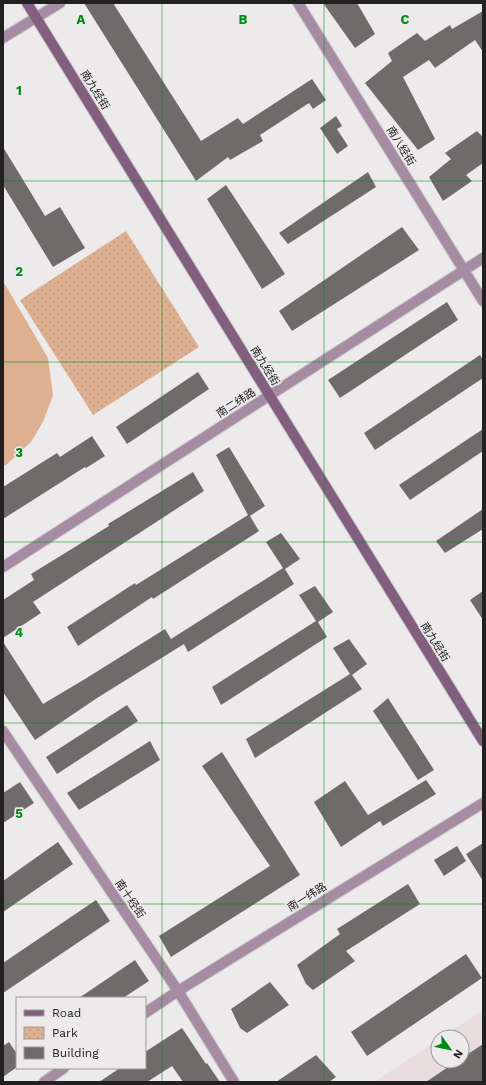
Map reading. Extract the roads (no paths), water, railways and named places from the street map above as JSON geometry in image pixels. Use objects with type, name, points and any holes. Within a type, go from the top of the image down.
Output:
[{"type":"main road","name":"南九经街","points":[[27,3],[483,741]]},
{"type":"street","points":[[3,38],[60,3]]},
{"type":"street","name":"南八经街","points":[[298,3],[483,301]]},
{"type":"street","name":"南二纬路","points":[[3,568],[483,258]]},
{"type":"street","name":"南十经街","points":[[3,731],[178,991],[234,1082]]},
{"type":"street","name":"南一纬路","points":[[146,1012],[178,991],[483,803]]},
{"type":"street","points":[[44,1082],[63,1069]]}]
